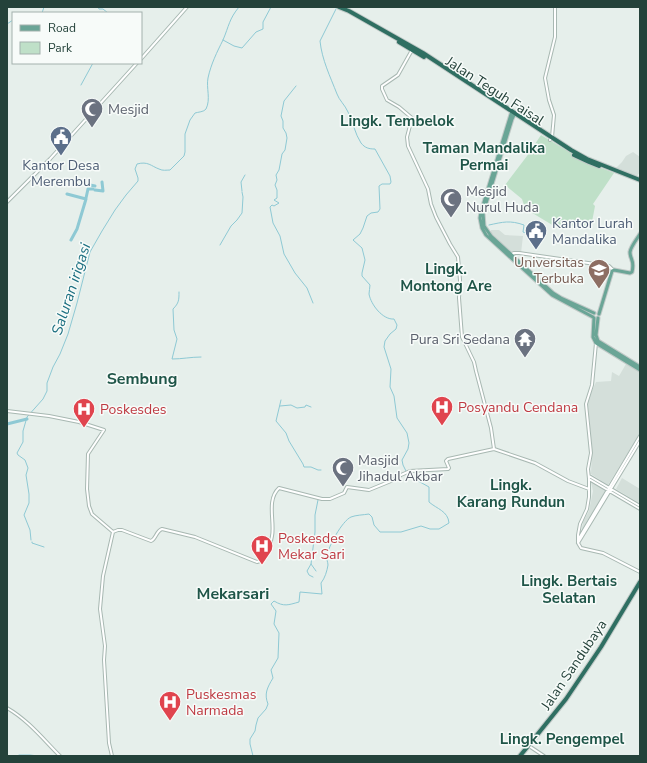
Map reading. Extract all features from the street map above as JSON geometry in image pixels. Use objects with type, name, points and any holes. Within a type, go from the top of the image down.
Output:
[{"type":"highway","name":"Jalan Teguh Faisal","points":[[340,8],[413,49],[588,162],[640,181]]},
{"type":"highway","name":"Jalan Sandubaya","points":[[520,756],[558,710],[601,647],[639,585]]},
{"type":"main road","points":[[513,113],[483,213],[483,224],[488,233],[509,254],[553,293],[596,316]]},
{"type":"main road","points":[[640,234],[631,250],[631,256],[634,264],[632,272],[630,273],[613,270],[596,316],[593,338],[596,343],[640,369]]},
{"type":"main road","points":[[596,316],[596,338],[609,350]]},
{"type":"street","points":[[142,58],[187,7]]},
{"type":"street","points":[[551,139],[554,115],[548,100],[545,76],[555,38],[555,7]]},
{"type":"street","points":[[413,49],[398,75],[382,86],[382,89],[387,100],[399,107],[412,118],[407,137],[410,150],[428,189],[431,204],[436,217],[452,249],[458,257],[462,337],[474,362],[478,375],[491,428],[494,449]]},
{"type":"street","points":[[7,202],[50,159],[136,64]]},
{"type":"street","points":[[509,254],[520,253],[589,262],[609,266],[613,270]]},
{"type":"street","points":[[596,343],[592,371],[593,384],[586,404],[591,454],[588,467],[588,504],[580,524],[578,542],[582,548],[604,553],[640,572]]},
{"type":"street","points":[[7,411],[30,413],[80,422],[104,430],[88,454],[87,489],[89,506],[92,514],[112,532]]},
{"type":"street","points":[[610,489],[640,436]]},
{"type":"street","points":[[578,542],[640,441]]},
{"type":"street","points":[[112,532],[122,530],[151,541],[154,540],[159,530],[162,529],[195,537],[255,562],[259,561],[268,550],[272,539],[272,510],[275,494],[279,488],[325,500],[344,493],[348,487],[369,490],[391,482],[410,471],[448,469],[449,467],[446,460],[448,459],[494,449],[534,463],[568,481],[589,488]]},
{"type":"street","points":[[589,476],[639,506]]},
{"type":"street","points":[[589,479],[610,489]]},
{"type":"street","points":[[112,532],[103,576],[100,608],[105,646],[104,660],[109,739],[112,756]]},
{"type":"street","points":[[7,708],[21,717],[60,756]]},
{"type":"street","points":[[529,746],[544,756]]},
{"type":"shaded area","points":[[633,152],[640,157],[640,172],[635,179],[615,169],[626,156]]},
{"type":"shaded area","points":[[491,230],[499,230],[505,235],[523,236],[521,253],[512,253],[491,233]]},
{"type":"shaded area","points":[[626,364],[640,372],[640,433],[608,485],[591,474],[592,451],[588,399],[596,382],[611,381],[612,372],[619,376]]},
{"type":"shaded area","points":[[622,478],[640,489],[639,503],[616,489]]},
{"type":"shaded area","points":[[591,482],[606,490],[581,534],[583,522],[589,511],[593,491]]},
{"type":"green space","points":[[541,135],[586,162],[614,173],[593,204],[595,206],[591,227],[574,224],[571,227],[554,226],[529,211],[524,205],[522,199],[505,185]]},
{"type":"waterway","points":[[42,12],[44,7]]},
{"type":"waterway","points":[[54,7],[59,7]]},
{"type":"waterway","points":[[98,7],[99,9],[103,9],[107,12]]},
{"type":"waterway","name":"Saluran irigasi","points":[[31,540],[30,530],[24,515],[29,503],[26,475],[28,468],[25,460],[17,453],[23,442],[23,431],[27,417],[43,399],[47,391],[47,383],[68,334],[90,252],[115,210],[138,181],[135,169],[137,164],[147,163],[160,170],[170,170],[184,156],[185,134],[190,120],[195,113],[206,109],[208,101],[208,78],[211,68],[231,19],[239,7]]},
{"type":"waterway","points":[[223,40],[234,46],[242,48],[256,32],[263,29],[263,22],[271,7]]},
{"type":"waterway","points":[[253,756],[250,739],[255,731],[258,718],[266,709],[268,704],[266,697],[267,691],[273,678],[271,670],[278,658],[279,633],[274,624],[276,611],[271,604],[274,601],[286,605],[299,602],[300,592],[322,594],[321,583],[327,570],[328,552],[336,535],[347,519],[351,517],[369,514],[372,517],[374,525],[380,532],[401,532],[421,526],[430,529],[439,529],[449,523],[447,516],[429,502],[429,487],[411,477],[403,465],[402,460],[408,449],[409,443],[407,433],[397,418],[394,396],[390,387],[391,369],[384,347],[385,341],[396,329],[397,325],[394,319],[386,317],[378,311],[372,303],[369,294],[370,285],[362,276],[365,260],[362,248],[353,240],[360,234],[367,216],[371,213],[378,212],[380,209],[379,186],[382,184],[390,184],[391,182],[390,176],[375,149],[366,147],[361,143],[348,112],[338,96],[324,61],[320,41],[337,7]]},
{"type":"waterway","points":[[7,24],[12,21]]},
{"type":"waterway","points":[[81,85],[92,64]]},
{"type":"waterway","points":[[296,86],[284,101],[281,116],[283,128],[287,138],[285,150],[282,154],[279,170],[276,175],[277,180],[275,185],[277,190],[277,198],[274,200],[279,203],[270,207],[273,223],[280,236],[284,254],[295,273],[307,288],[313,303]]},
{"type":"waterway","points":[[242,191],[241,182],[245,175]]},
{"type":"waterway","points":[[95,190],[103,191],[102,182]]},
{"type":"waterway","points":[[88,189],[90,185],[95,186]]},
{"type":"waterway","points":[[86,198],[88,189],[93,189]]},
{"type":"waterway","points":[[220,245],[231,226],[242,213],[242,192]]},
{"type":"waterway","points":[[67,194],[86,199]]},
{"type":"waterway","points":[[71,240],[77,229],[86,199]]},
{"type":"waterway","points":[[489,225],[515,222],[524,225],[523,232],[528,234]]},
{"type":"waterway","points":[[179,292],[178,301],[173,309],[174,330],[177,339],[172,359],[201,357]]},
{"type":"waterway","points":[[281,400],[276,421],[286,433],[304,467],[311,467],[321,470]]},
{"type":"waterway","points":[[280,406],[291,405],[297,408],[305,407],[306,405],[311,407]]},
{"type":"waterway","points":[[7,424],[27,419]]},
{"type":"waterway","points":[[316,571],[311,564],[315,532],[315,515],[318,500]]},
{"type":"waterway","name":"Saluran irigasi","points":[[32,542],[44,547]]},
{"type":"waterway","points":[[311,564],[307,571],[309,575],[313,577]]},
{"type":"waterway","points":[[19,755],[38,756]]},
{"type":"place","name":"Mesjid","points":[[92,128]]},
{"type":"place","name":"Kantor Desa Merembu","points":[[61,156]]},
{"type":"place","name":"Mesjid Nurul Huda","points":[[451,218]]},
{"type":"place","name":"Kantor Lurah Mandalika","points":[[536,250]]},
{"type":"place","name":"Universitas Terbuka","points":[[599,290]]},
{"type":"place","name":"Pura Sri Sedana","points":[[525,358]]},
{"type":"place","name":"Posyandu Cendana","points":[[442,426]]},
{"type":"place","name":"Poskesdes","points":[[84,428]]},
{"type":"place","name":"Masjid Jihadul Akbar","points":[[343,488]]},
{"type":"place","name":"Poskesdes Mekar Sari","points":[[262,566]]},
{"type":"place","name":"Puskesmas Narmada","points":[[170,722]]},
{"type":"district","name":"Lingk. Tembelok","points":[[397,121]]},
{"type":"district","name":"Taman Mandalika Permai","points":[[484,156]]},
{"type":"district","name":"Lingk. Montong Are","points":[[446,278]]},
{"type":"district","name":"Sembung","points":[[142,379]]},
{"type":"district","name":"Lingk. Karang Rundun","points":[[511,494]]},
{"type":"district","name":"Lingk. Bertais Selatan","points":[[569,590]]},
{"type":"district","name":"Mekarsari","points":[[233,594]]},
{"type":"district","name":"Lingk. Pengempel","points":[[562,739]]}]
